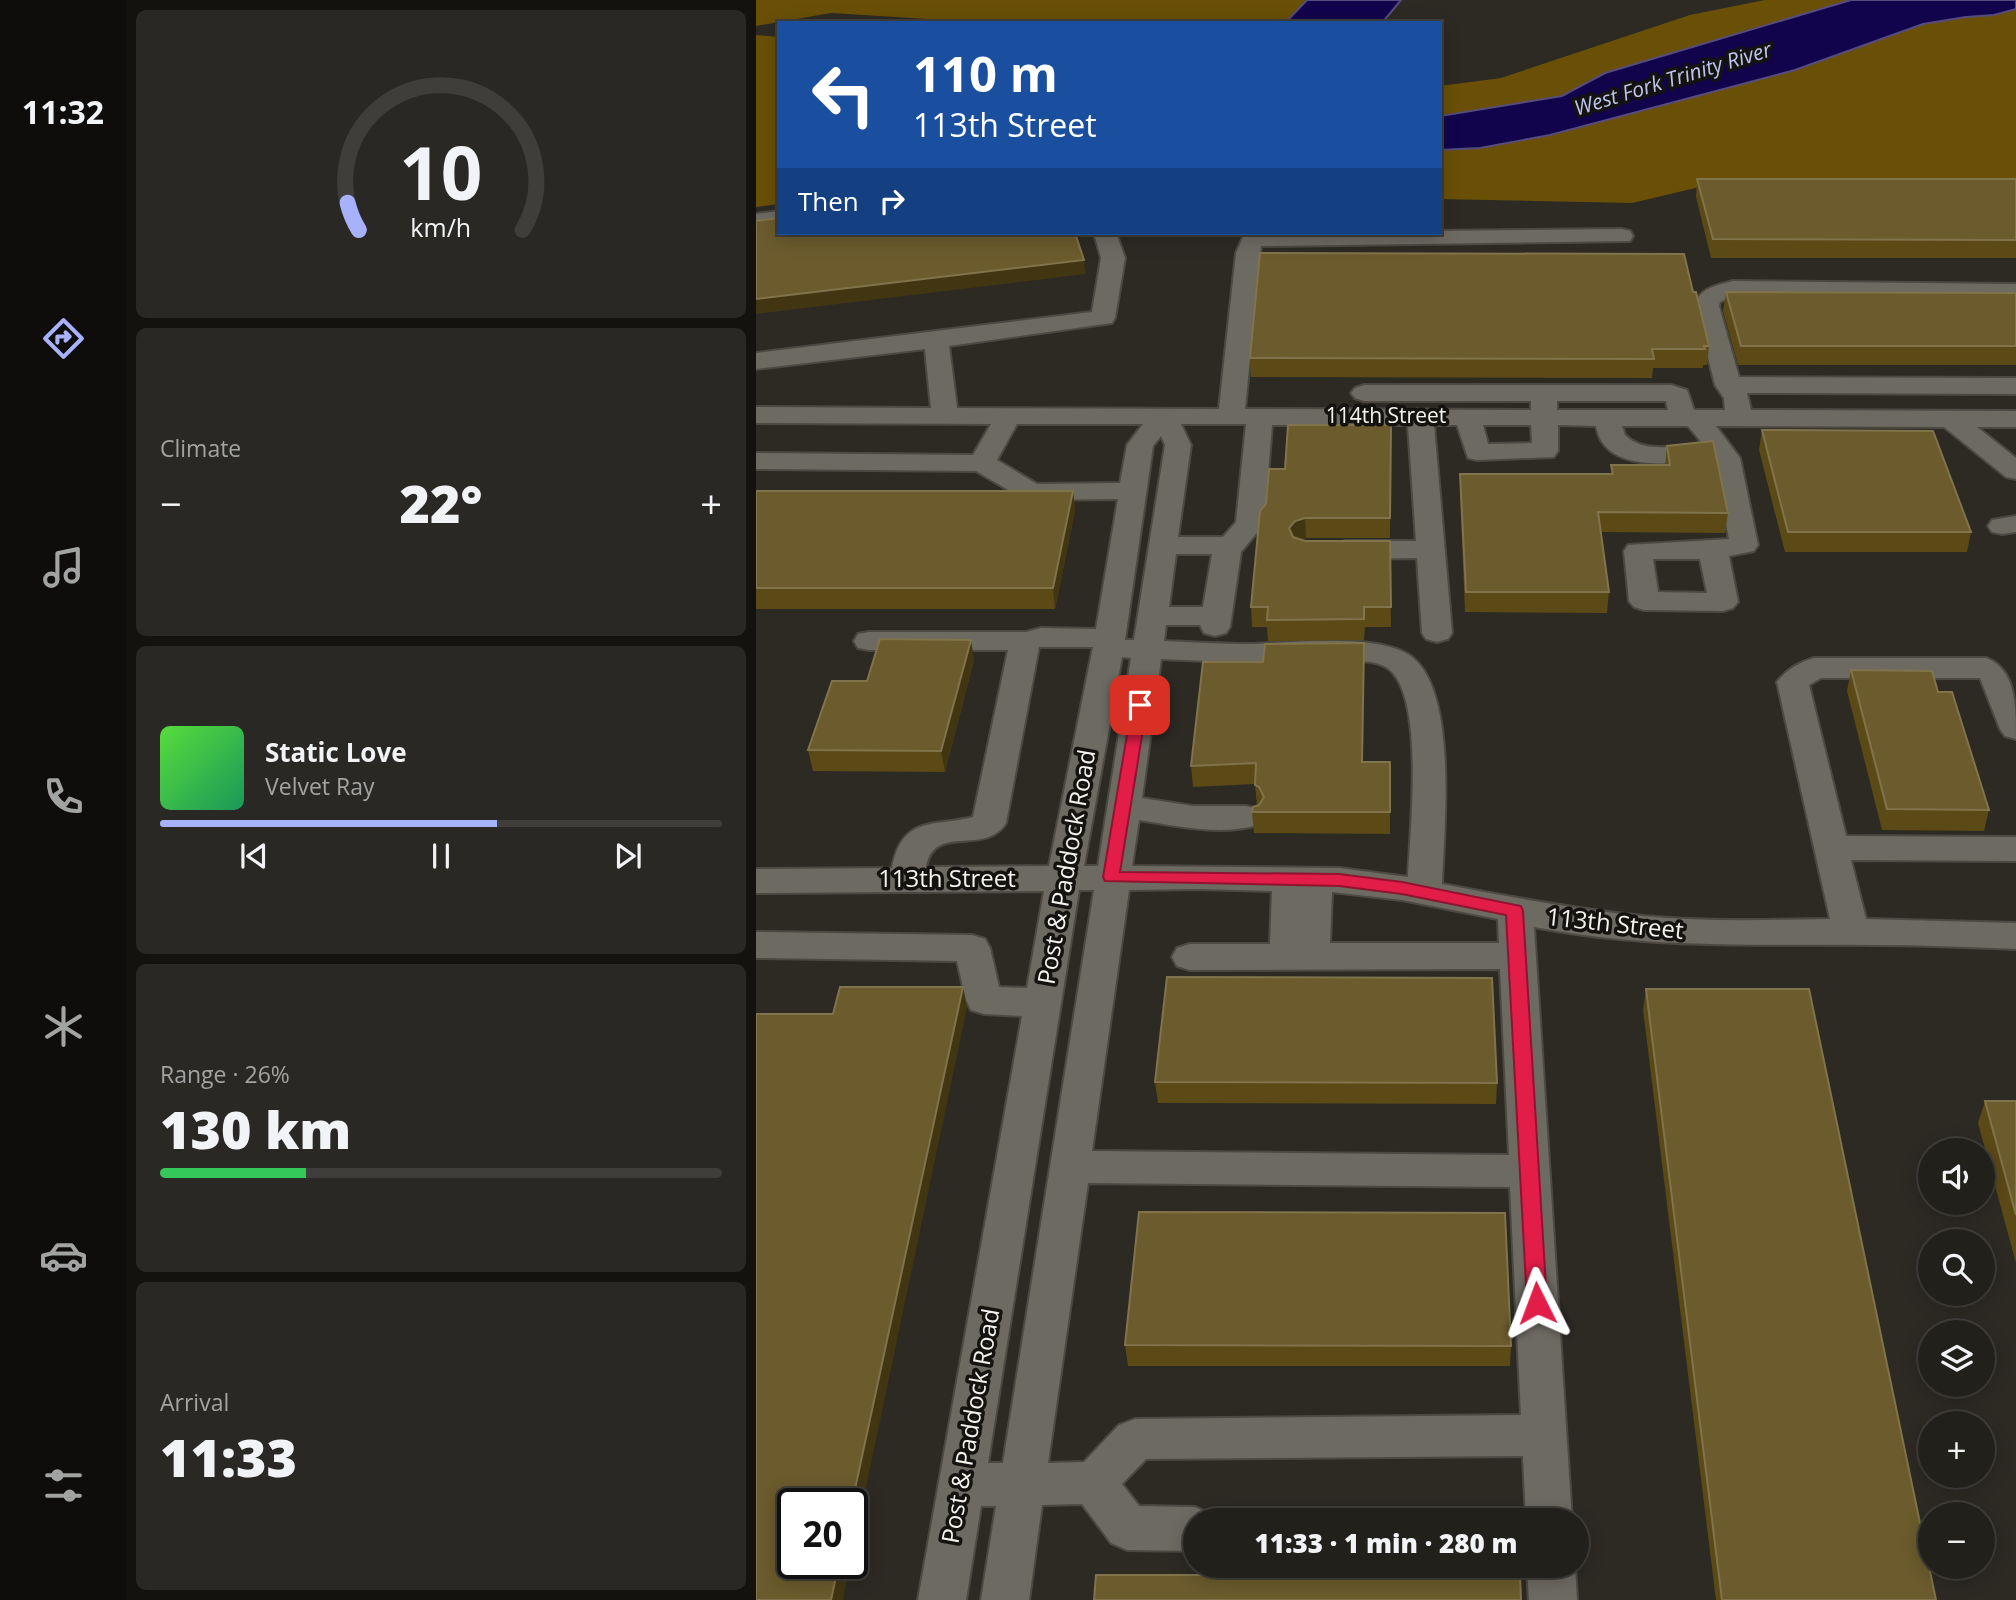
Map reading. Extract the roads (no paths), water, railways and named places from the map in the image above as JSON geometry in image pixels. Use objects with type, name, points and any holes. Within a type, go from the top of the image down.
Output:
[{"type":"street","points":[[756,220],[777,218]]},
{"type":"street","points":[[756,361],[1104,318],[1113,258],[1106,235]]},
{"type":"street","points":[[1622,236],[1260,238],[1251,242],[1248,253],[1232,404],[1545,405],[1675,393],[1689,418],[1727,458],[1744,545],[1713,551]]},
{"type":"street","points":[[1739,418],[1737,397],[1728,385],[1707,306],[1708,299],[1718,292],[1732,288],[2016,291]]},
{"type":"street","points":[[936,340],[945,414]]},
{"type":"street","points":[[1728,385],[2016,386]]},
{"type":"street","name":"114th Street","points":[[756,415],[1164,415],[1232,404],[1260,416],[1468,416],[1545,405],[1608,417],[2016,419]]},
{"type":"street","points":[[1468,416],[1477,452],[1545,451],[1545,405]]},
{"type":"street","points":[[982,463],[1009,415]]},
{"type":"street","name":"Post & Paddock Road","points":[[942,1600],[1064,878],[1109,644],[1140,445],[1164,415],[1178,445],[1149,649],[1111,877],[1006,1600]]},
{"type":"street","points":[[1153,616],[1216,622],[1227,551],[1250,524],[1260,416]]},
{"type":"street","points":[[1420,416],[1437,633]]},
{"type":"street","points":[[1608,417],[1612,438],[1628,451],[1666,454],[1720,449]]},
{"type":"street","points":[[1951,419],[2016,471]]},
{"type":"street","points":[[756,461],[982,463],[1032,492],[1133,491]]},
{"type":"street","points":[[1164,545],[1231,545]]},
{"type":"street","points":[[1320,550],[1431,549]]},
{"type":"street","points":[[869,641],[1027,641],[1041,638],[1149,649],[1227,653],[1362,652],[1387,656],[1406,667],[1421,697],[1427,732],[1424,893]]},
{"type":"street","points":[[907,879],[915,846],[930,834],[981,829],[989,823],[1022,652],[1027,641]]},
{"type":"street","points":[[1851,932],[1793,682],[1814,668],[1986,668],[1996,674],[2016,729]]},
{"type":"street","points":[[1123,807],[1193,817],[1246,817]]},
{"type":"street","points":[[1832,848],[2016,849]]},
{"type":"street","name":"113th Street","points":[[756,881],[1111,877],[1339,880],[1515,911],[1688,932],[2016,936]]},
{"type":"street","points":[[1299,957],[1302,879]]},
{"type":"street","points":[[1515,911],[1548,1508]]},
{"type":"street","points":[[756,945],[972,948],[984,1000],[1043,1003]]},
{"type":"street","points":[[1190,957],[1517,956]]},
{"type":"street","points":[[1069,1167],[1529,1171]]},
{"type":"street","points":[[961,1485],[1094,1483],[1135,1438],[1544,1435]]},
{"type":"street","points":[[1094,1483],[1127,1528],[1183,1529]]},
{"type":"street","points":[[1552,1578],[1553,1600]]},
{"type":"water","points":[[1307,0],[1401,0],[1384,21],[1287,21]]},
{"type":"water","name":"West Fork Trinity River","points":[[1851,0],[2016,0],[2016,9],[1994,15],[1923,24],[1795,70],[1550,135],[1480,148],[1442,150],[1442,116],[1562,96],[1605,73]]}]
